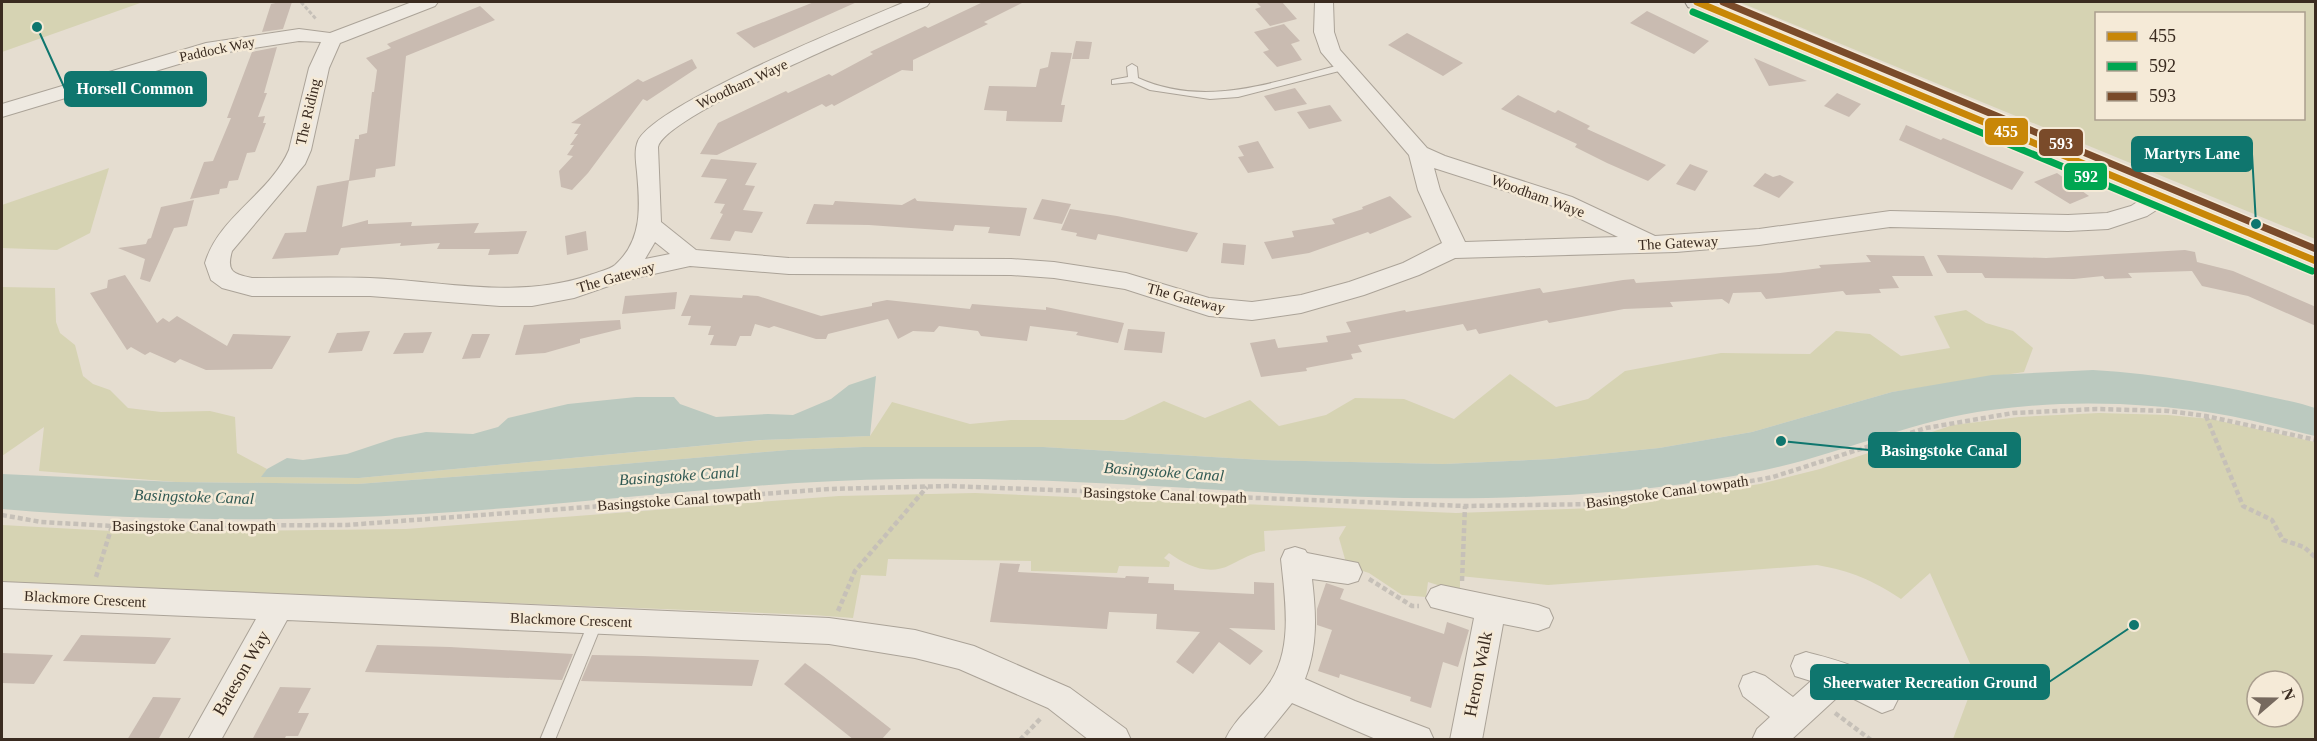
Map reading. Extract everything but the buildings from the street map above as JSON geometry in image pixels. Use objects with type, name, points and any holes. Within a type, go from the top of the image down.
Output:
[{"type":"main road","points":[[1697,2],[2316,261]]},
{"type":"street","points":[[332,39],[428,2]]},
{"type":"street","name":"Woodham Waye","points":[[651,226],[648,145],[661,126],[697,104],[920,2]]},
{"type":"street","name":"Woodham Waye","points":[[1324,2],[1322,18],[1326,41],[1344,68],[1419,153],[1437,161],[1564,202],[1654,245]]},
{"type":"street","name":"Paddock Way","points":[[2,111],[215,47],[299,35],[332,39]]},
{"type":"street","name":"The Riding","points":[[216,262],[231,232],[294,164],[300,150],[318,68],[332,39]]},
{"type":"street","name":"Woodham Waye","points":[[1419,153],[1429,190],[1454,243],[1451,250]]},
{"type":"street","name":"The Gateway","points":[[216,262],[222,277],[232,284],[246,287],[370,286],[500,297],[532,297],[560,292],[588,285],[622,272],[690,258],[789,266],[1011,267],[1054,270],[1126,281],[1209,306],[1252,311],[1301,304],[1355,289],[1411,269],[1451,250],[1654,245],[1759,237],[1890,219],[2068,223],[2108,221],[2139,211],[2151,204],[2157,195]]},
{"type":"street","points":[[622,272],[641,250],[651,226],[690,258]]},
{"type":"street","points":[[1241,740],[1291,677],[1300,641],[1295,561],[1348,572]]},
{"type":"street","name":"Blackmore Crescent","points":[[2,595],[829,631],[915,644],[963,657],[1059,698],[1115,740]]},
{"type":"street","name":"Heron Walk","points":[[1466,740],[1465,604],[1538,618]]},
{"type":"street","name":"Bateson Way","points":[[204,740],[279,607]]},
{"type":"street","points":[[1806,666],[1840,675],[1882,699]]},
{"type":"street","points":[[1768,740],[1840,675]]},
{"type":"street","points":[[1286,685],[1345,712],[1418,740]]},
{"type":"street","points":[[1754,686],[1804,707]]},
{"type":"lane","points":[[1132,67],[1133,79]]},
{"type":"lane","points":[[1115,82],[1133,79],[1150,87],[1175,92],[1226,95],[1248,93],[1344,68]]},
{"type":"lane","points":[[547,740],[596,621]]},
{"type":"path","name":"Basingstoke Canal towpath","points":[[2,515],[41,522],[112,526],[347,525],[830,489],[927,487],[1465,506],[1599,504],[1692,492],[1773,477],[1926,428],[2013,413],[2097,410],[2169,411],[2206,416],[2316,440]]},
{"type":"path","points":[[2206,416],[2243,506],[2272,520],[2283,540],[2304,547],[2316,558]]},
{"type":"path","points":[[829,631],[855,571],[927,487]]},
{"type":"path","points":[[1348,572],[1373,580],[1412,606],[1465,604],[1462,575],[1465,506]]},
{"type":"path","points":[[76,598],[99,574],[112,526]]},
{"type":"path","points":[[1020,740],[1059,698]]},
{"type":"path","points":[[1804,707],[1871,740]]},
{"type":"shaded area","points":[[2,2],[143,2],[2,52]]},
{"type":"shaded area","points":[[1739,2],[2315,2],[2315,239]]},
{"type":"shaded area","points":[[109,168],[90,233],[57,250],[2,248],[2,205]]},
{"type":"shaded area","points":[[2,287],[55,288],[56,322],[60,333],[75,345],[83,376],[93,384],[110,390],[128,408],[161,412],[210,411],[235,417],[237,453],[267,469],[262,477],[359,478],[762,440],[870,436],[892,402],[970,424],[1011,420],[1124,420],[1164,401],[1205,418],[1250,400],[1279,426],[1326,415],[1355,398],[1404,399],[1454,419],[1510,374],[1556,407],[1588,399],[1625,371],[1721,353],[1810,354],[1836,331],[1870,334],[1901,356],[1950,348],[1934,316],[1966,310],[1986,323],[2013,331],[2033,348],[2024,372],[1892,392],[1752,432],[1659,448],[1551,459],[1444,464],[1263,460],[1043,447],[863,447],[788,450],[357,484],[176,482],[39,471],[44,427],[2,456]]},
{"type":"shaded area","points":[[2099,413],[2168,415],[2211,419],[2315,442],[2315,739],[1953,739],[1976,677],[1930,573],[1901,599],[1861,577],[1817,565],[1548,585],[1460,576],[1460,592],[1428,582],[1426,597],[1402,595],[1369,573],[1347,566],[1339,538],[1346,526],[1264,531],[1265,551],[1214,570],[1198,568],[1169,553],[1164,558],[1170,562],[1169,567],[1119,566],[1117,573],[1031,571],[1031,561],[888,559],[886,576],[861,575],[853,618],[2,583],[2,525],[130,532],[406,529],[839,496],[975,493],[1456,513],[1596,508],[1760,484],[1820,469],[1953,425],[2019,417]]},
{"type":"water","name":"Basingstoke Canal","points":[[2093,370],[2198,382],[2302,404],[2315,408],[2315,436],[2238,418],[2185,409],[2074,404],[1991,410],[1933,421],[1793,463],[1738,475],[1655,487],[1572,495],[1464,498],[1383,497],[982,479],[901,479],[781,484],[483,510],[370,517],[159,518],[2,509],[2,474],[176,482],[357,484],[788,450],[863,447],[1043,447],[1263,460],[1444,464],[1551,459],[1659,448],[1752,432],[1892,392],[1992,375]]},
{"type":"water","points":[[876,376],[870,436],[761,440],[359,478],[261,477],[267,469],[287,458],[303,460],[347,454],[395,438],[426,432],[473,434],[498,427],[508,418],[568,404],[636,397],[674,397],[680,404],[716,417],[793,415],[831,399],[849,385]]},
{"type":"transit line","name":"455","points":[[1697,2],[2316,261]]},
{"type":"transit line","name":"593","points":[[1723,2],[2316,249]]},
{"type":"transit line","name":"592","points":[[1693,12],[2312,271]]},
{"type":"place","name":"Horsell Common","points":[[37,27]]},
{"type":"place","name":"Martyrs Lane","points":[[2256,224]]},
{"type":"place","name":"Basingstoke Canal","points":[[1781,441]]},
{"type":"place","name":"Sheerwater Recreation Ground","points":[[2134,625]]}]
